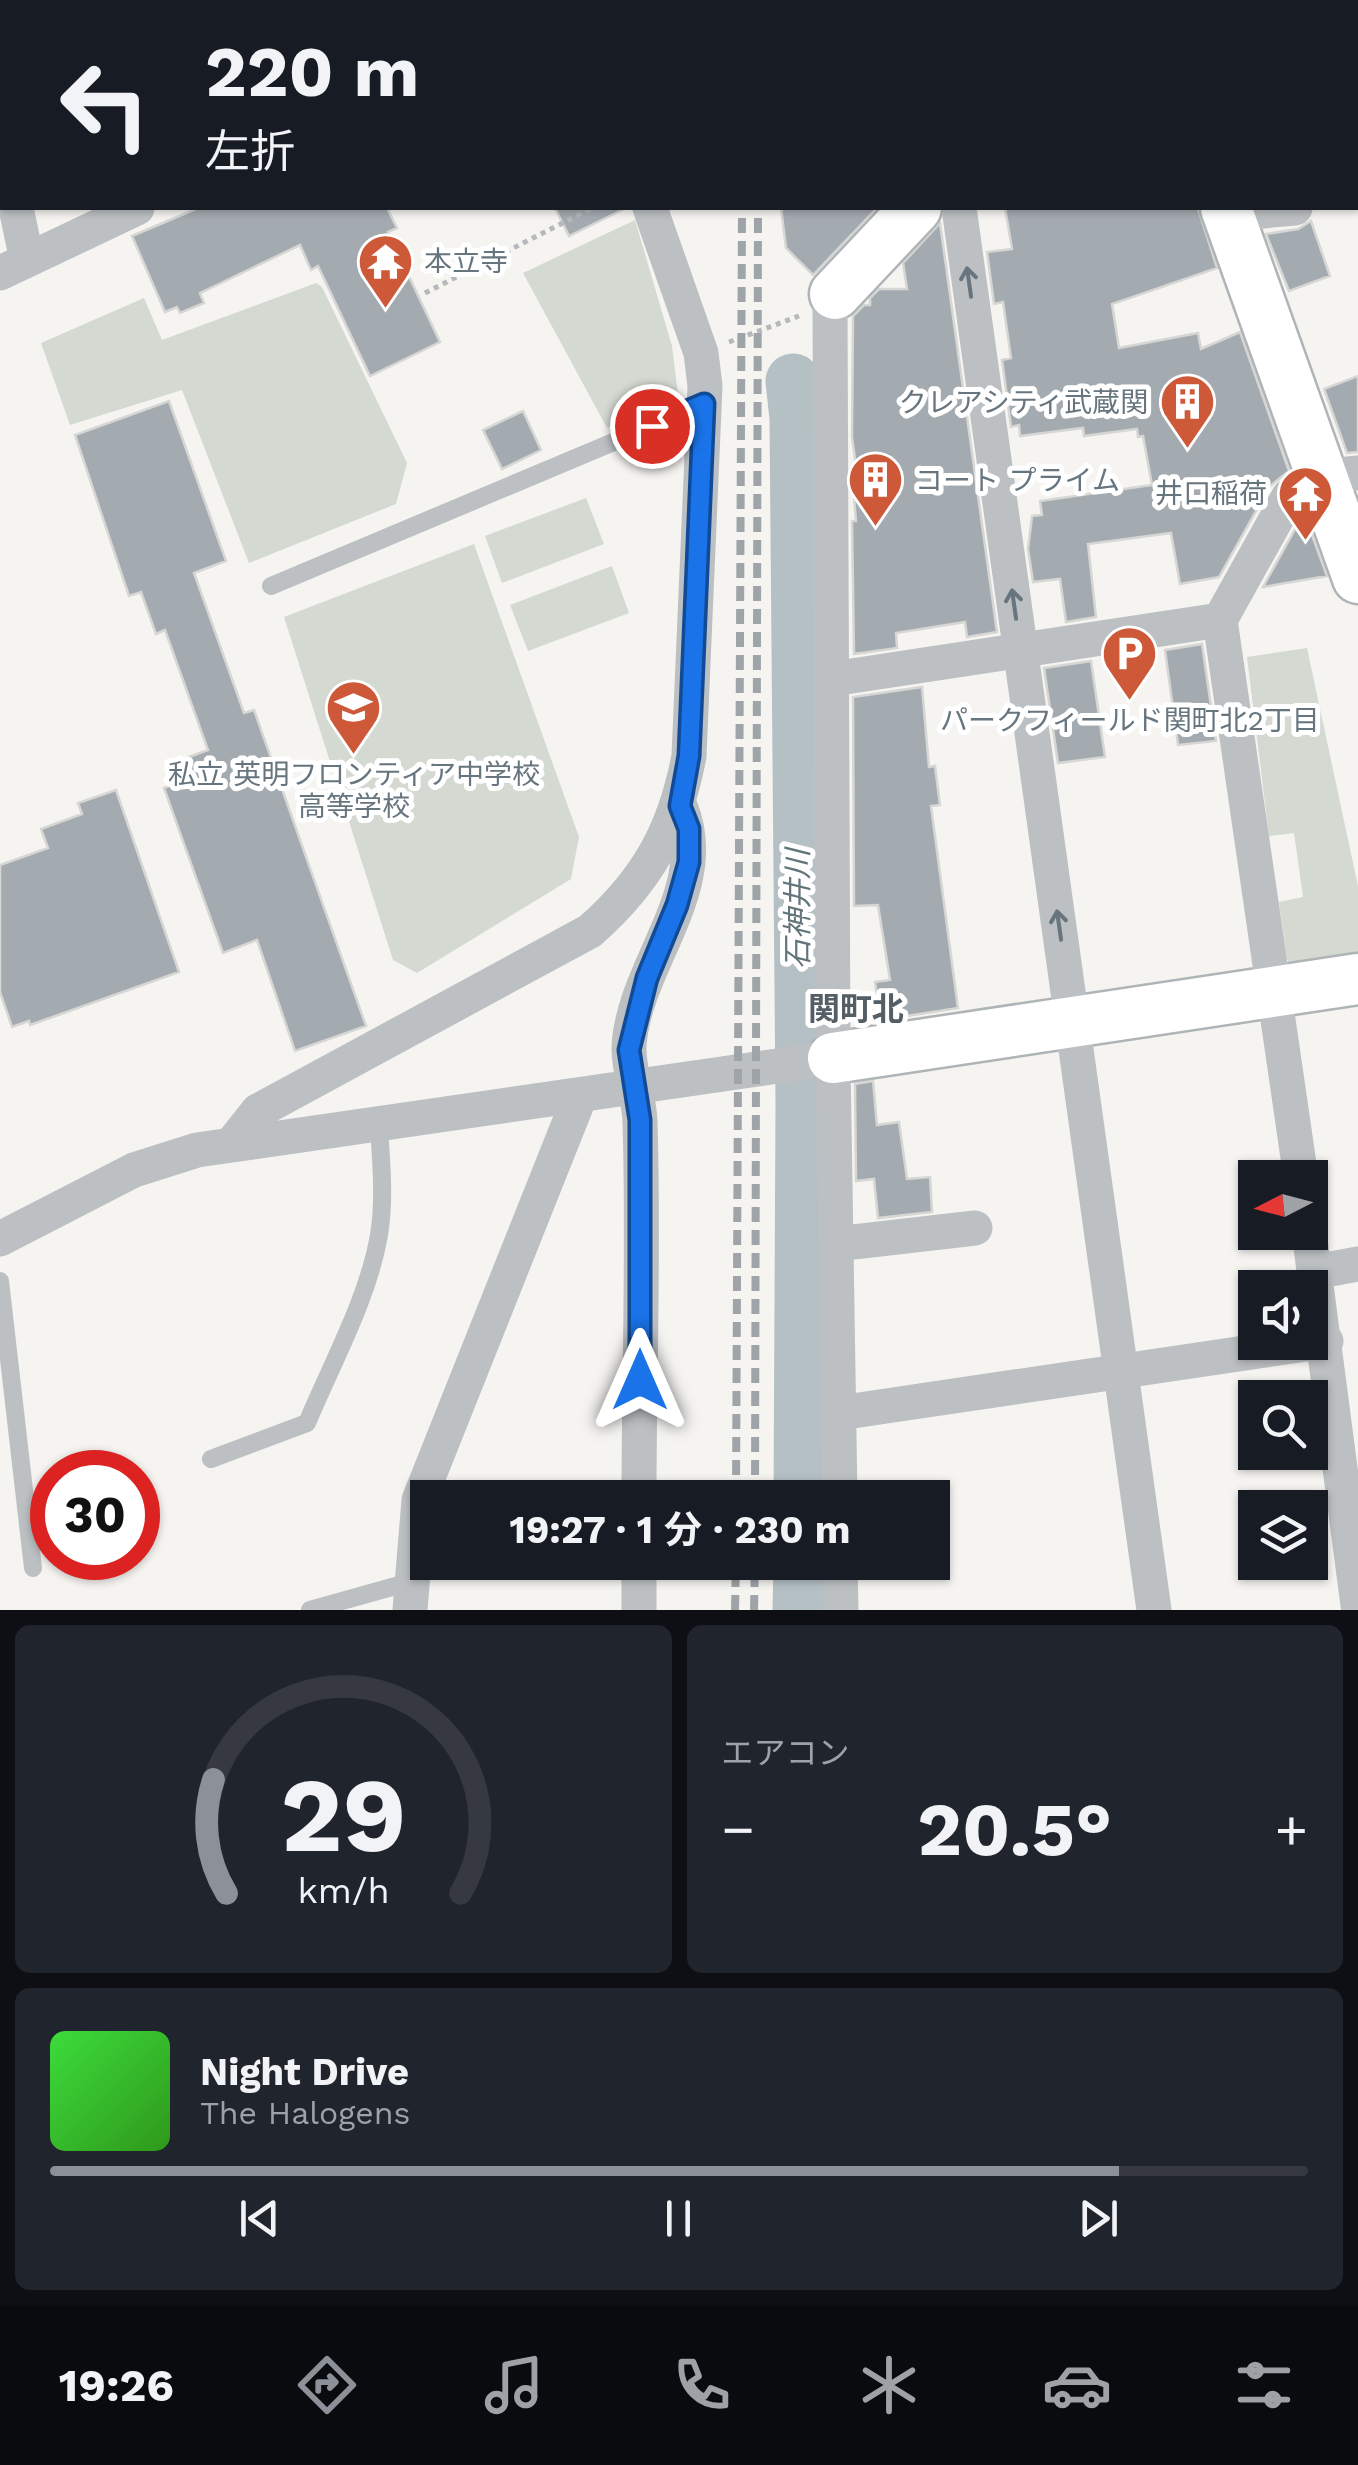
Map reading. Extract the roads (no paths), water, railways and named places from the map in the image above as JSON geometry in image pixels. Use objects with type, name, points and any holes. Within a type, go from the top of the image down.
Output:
[{"type":"street","points":[[16,210],[14,266],[133,210]]},
{"type":"street","points":[[231,1145],[258,1112],[590,931],[632,890],[680,806],[689,756],[704,404],[701,353],[651,210]]},
{"type":"street","points":[[840,1480],[828,1059],[833,300],[914,210]]},
{"type":"street","points":[[959,210],[1154,1610]]},
{"type":"street","points":[[1228,211],[1339,474],[1358,578]]},
{"type":"street","points":[[1298,1160],[1220,620],[1289,496],[1339,474]]},
{"type":"street","points":[[832,679],[1220,620]]},
{"type":"street","points":[[640,1480],[640,1120],[629,1050],[633,1026],[689,862],[689,829],[680,806]]},
{"type":"street","points":[[0,1239],[134,1170],[168,1157],[757,1072],[1358,979]]},
{"type":"street","points":[[410,1596],[419,1500],[580,1096]]},
{"type":"street","points":[[836,1244],[976,1228]]},
{"type":"street","points":[[1326,1270],[1358,1264]]},
{"type":"street","points":[[839,1413],[1238,1355]]},
{"type":"street","points":[[1328,1358],[1358,1605]]},
{"type":"street","points":[[639,1580],[639,1610]]},
{"type":"street","points":[[840,1580],[840,1610]]},
{"type":"lane","points":[[271,586],[704,404]]},
{"type":"lane","points":[[211,1459],[307,1423],[374,1254],[382,1198],[378,1126]]},
{"type":"lane","points":[[0,1281],[30,1542]]},
{"type":"lane","points":[[310,1610],[410,1596]]},
{"type":"waterway","name":"石神井川","points":[[793,381],[797,418],[803,1104],[801,1480]]},
{"type":"waterway","name":"石神井川","points":[[800,1610],[801,1580]]},
{"type":"railway","points":[[736,1480],[742,210]]},
{"type":"railway","points":[[755,1480],[758,210]]},
{"type":"railway","points":[[735,1610],[736,1580]]},
{"type":"railway","points":[[754,1610],[755,1580]]},
{"type":"place","name":"本立寺","points":[[385,310]]},
{"type":"place","name":"クレアシティ武蔵関","points":[[1187,451]]},
{"type":"place","name":"コート プライム","points":[[876,529]]},
{"type":"place","name":"井口稲荷","points":[[1306,542]]},
{"type":"place","name":"パークフィールド関町北2丁目","points":[[1130,703]]},
{"type":"place","name":"私立 英明フロンティア中学校 高等学校","points":[[354,757]]},
{"type":"district","name":"関町北","points":[[856,1009]]}]
